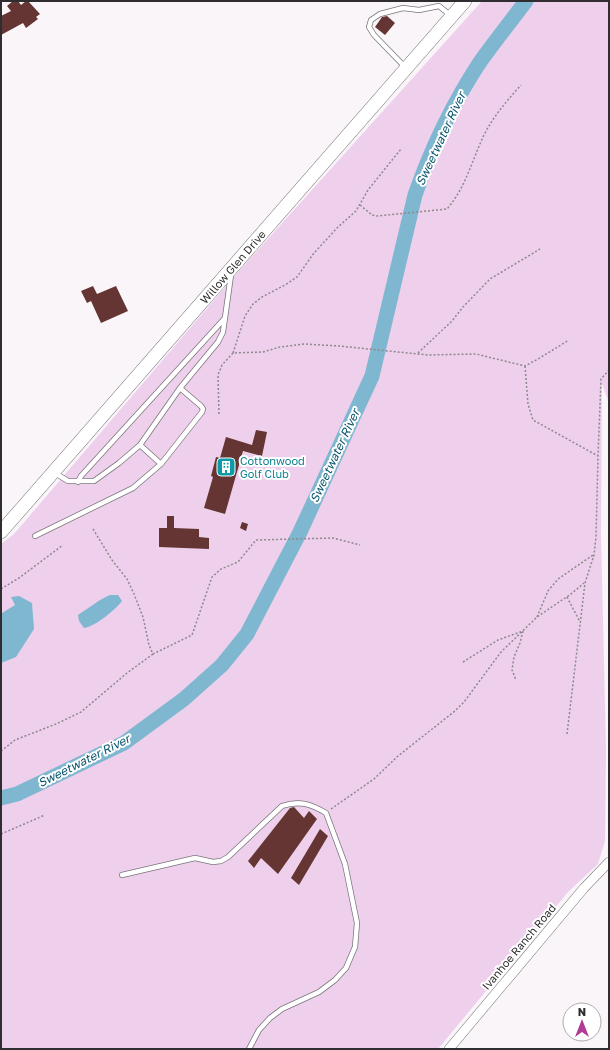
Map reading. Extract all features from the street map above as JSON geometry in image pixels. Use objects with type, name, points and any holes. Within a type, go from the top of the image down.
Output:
[{"type":"main road","name":"Willow Glen Drive","points":[[1,532],[465,1]]},
{"type":"street","name":"Ivanhoe Ranch Road","points":[[450,1049],[584,888],[609,862]]},
{"type":"lane","points":[[406,68],[369,28],[372,20],[380,14],[391,10],[403,8],[419,10],[439,6],[452,16]]},
{"type":"lane","points":[[54,472],[68,481],[94,481],[119,464],[140,445],[180,388],[218,342],[223,332],[231,269]]},
{"type":"lane","points":[[78,482],[81,476],[225,318]]},
{"type":"lane","points":[[35,536],[133,488],[161,464],[203,409],[180,388]]},
{"type":"lane","points":[[140,445],[161,464]]},
{"type":"lane","points":[[122,875],[195,858],[212,862],[221,861],[228,857],[282,806],[289,804],[306,804],[326,813],[345,864],[350,887],[357,923],[355,947],[346,968],[335,980],[319,992],[286,1007],[270,1018],[258,1030],[249,1049]]},
{"type":"path","points":[[360,204],[372,215],[377,216],[446,209],[470,172],[477,150],[495,115],[521,85]]},
{"type":"path","points":[[219,414],[218,375],[222,365],[237,344],[245,316],[253,304],[262,297],[297,277],[314,253],[338,227],[356,211],[368,190],[401,149]]},
{"type":"path","points":[[418,353],[452,322],[463,307],[490,279],[540,249]]},
{"type":"path","points":[[232,353],[263,352],[280,347],[304,344],[428,355],[476,354],[525,366],[569,340]]},
{"type":"path","points":[[525,366],[528,404],[534,420],[598,456]]},
{"type":"path","points":[[567,734],[585,583],[594,555],[596,537],[601,379],[609,370]]},
{"type":"path","points":[[93,529],[112,560],[127,580],[134,594],[143,617],[149,645],[153,654]]},
{"type":"path","points":[[1,751],[15,740],[56,724],[81,712],[127,672],[153,654],[192,635],[212,577],[221,569],[238,562],[256,540],[333,538],[360,545]]},
{"type":"path","points":[[1,589],[19,578],[63,545]]},
{"type":"path","points":[[537,617],[548,591],[558,579],[594,555]]},
{"type":"path","points":[[326,813],[374,779],[398,756],[455,711],[464,702],[501,652],[537,617],[585,583]]},
{"type":"path","points":[[567,597],[580,622]]},
{"type":"path","points":[[463,662],[498,640],[523,631]]},
{"type":"path","points":[[516,680],[512,670],[514,657],[523,631]]},
{"type":"path","points":[[1,834],[45,815]]},
{"type":"shaded area","name":"Cottonwood Golf Club","points":[[482,1],[609,1],[609,403],[602,384],[601,534],[606,750],[605,841],[598,864],[568,892],[438,1049],[1,1049],[1,544],[14,534],[238,272]]},
{"type":"water","points":[[110,595],[118,595],[122,601],[105,617],[89,627],[84,628],[79,621],[78,615]]},
{"type":"water","points":[[19,596],[32,603],[34,629],[16,657],[1,663],[1,612],[2,613],[15,605],[11,597]]},
{"type":"building","points":[[13,1],[18,1],[21,5],[28,1],[40,14],[36,17],[38,19],[26,28],[23,23],[1,35],[1,16],[11,11],[7,6]]},
{"type":"building","points":[[387,16],[395,23],[385,35],[375,27],[382,17]]},
{"type":"building","points":[[93,286],[97,294],[116,286],[128,311],[101,323],[91,301],[87,303],[81,291]]},
{"type":"building","name":"Cottonwood Golf Club","points":[[256,430],[267,432],[262,456],[243,451],[225,514],[204,508],[213,477],[211,476],[216,457],[220,458],[226,437],[252,445]]},
{"type":"building","points":[[167,516],[174,516],[174,528],[199,529],[199,537],[209,538],[209,549],[159,547],[159,528],[167,528]]},
{"type":"building","points":[[242,522],[248,524],[246,531],[240,528]]},
{"type":"building","points":[[294,807],[304,818],[309,811],[317,819],[278,874],[261,858],[254,868],[248,861],[290,808]]},
{"type":"building","points":[[320,829],[328,836],[299,885],[291,878]]},
{"type":"waterway","name":"Sweetwater River","points":[[1,798],[17,794],[124,743],[184,699],[222,665],[247,634],[300,532],[372,376],[415,195],[435,144],[452,110],[480,62],[526,1]]},
{"type":"place","name":"Cottonwood Golf Club","points":[[226,467]]}]
